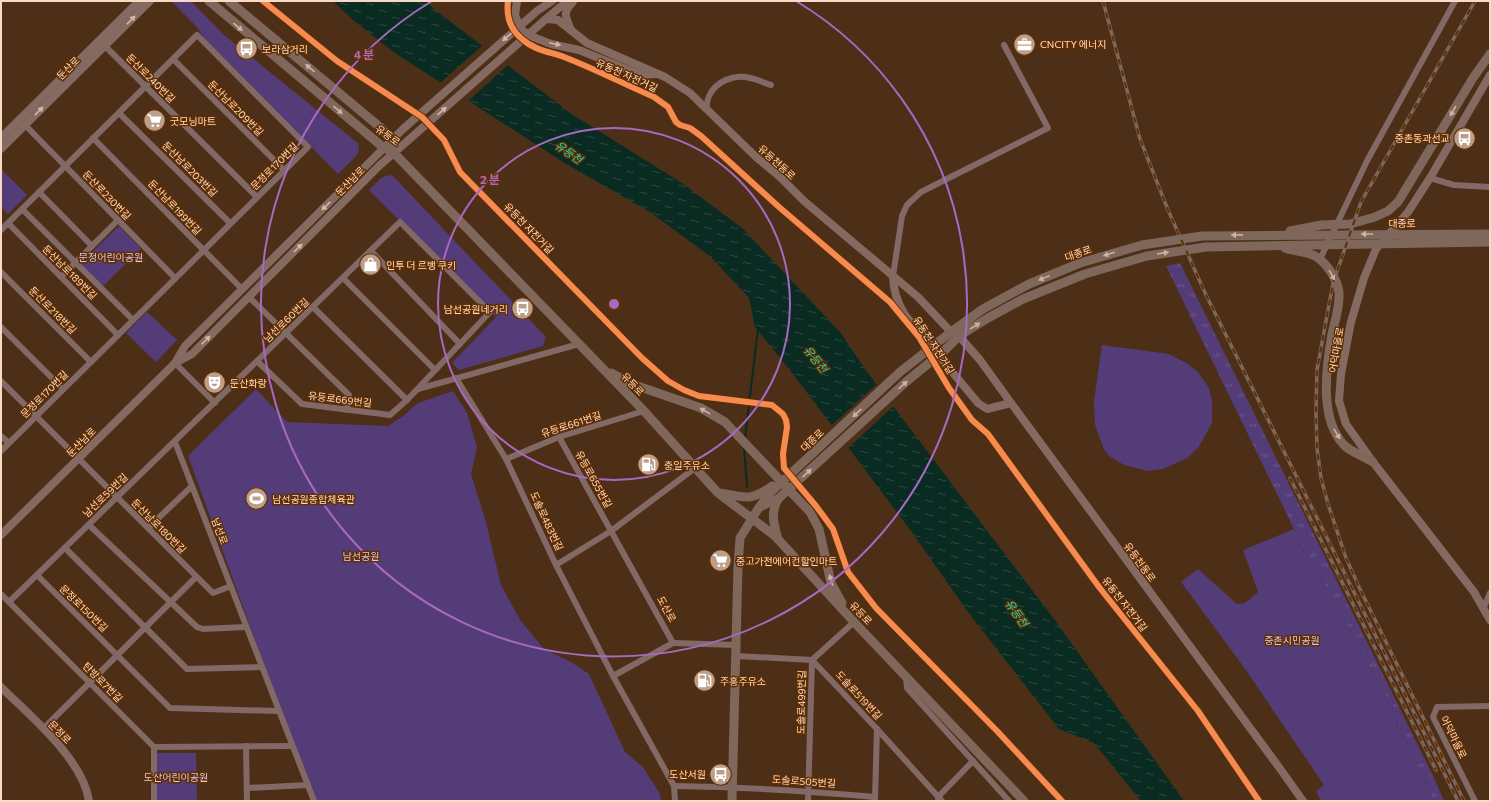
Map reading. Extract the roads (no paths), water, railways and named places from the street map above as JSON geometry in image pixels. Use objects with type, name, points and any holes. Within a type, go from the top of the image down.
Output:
[{"type":"main road","name":"둔산로","points":[[1,149],[102,43],[139,1]]},
{"type":"main road","name":"둔산로","points":[[1,138],[102,43],[150,1]]},
{"type":"main road","name":"유등로","points":[[209,1],[384,148],[394,153],[644,411],[718,493],[778,539],[854,622],[1024,801]]},
{"type":"main road","name":"유등로","points":[[229,1],[381,128],[392,140]]},
{"type":"main road","points":[[517,1],[515,16],[521,29],[528,35],[551,44],[579,50],[641,75],[658,74]]},
{"type":"main road","name":"둔산남로","points":[[1,536],[175,363],[185,346],[403,129],[537,11],[552,1]]},
{"type":"main road","name":"둔산남로","points":[[175,363],[192,354],[373,172],[560,7],[573,1]]},
{"type":"main road","points":[[572,32],[565,14],[566,9],[573,1]]},
{"type":"main road","name":"유등천동로","points":[[546,19],[558,20],[587,43],[658,74],[690,93],[804,201],[918,297],[955,334],[980,360],[1303,801]]},
{"type":"main road","points":[[1276,240],[1321,225],[1350,224],[1375,217],[1388,211],[1398,202],[1410,184],[1473,78],[1490,54]]},
{"type":"main road","name":"어덕마을로","points":[[1490,75],[1430,178],[1408,212],[1376,249],[1364,278],[1351,322],[1341,374],[1339,401],[1346,424],[1373,462],[1487,607],[1490,620]]},
{"type":"main road","points":[[392,140],[394,153]]},
{"type":"main road","points":[[1393,228],[1490,228]]},
{"type":"main road","name":"대종로","points":[[752,518],[770,493],[900,372],[939,342],[1023,300],[1084,274],[1147,256],[1206,246],[1276,240],[1490,234]]},
{"type":"main road","name":"대종로","points":[[758,509],[778,499],[907,381],[945,350],[955,334],[983,309],[1029,284],[1080,263],[1142,245],[1202,236],[1276,240],[1490,243]]},
{"type":"main road","points":[[1276,240],[1289,249],[1306,252],[1317,258],[1325,264],[1336,282],[1339,293],[1338,308],[1328,364],[1326,397],[1328,415],[1344,446],[1373,462]]},
{"type":"main road","points":[[1376,249],[1490,243]]},
{"type":"main road","points":[[893,276],[893,289],[898,304],[905,315],[978,403],[988,409],[1011,403]]},
{"type":"main road","points":[[603,369],[632,384],[701,408],[725,422],[810,512],[819,529],[831,583],[848,615]]},
{"type":"main road","points":[[718,493],[746,498],[757,496],[768,490],[799,467]]},
{"type":"main road","points":[[778,499],[774,507],[774,525],[778,539]]},
{"type":"main road","points":[[732,801],[738,566],[740,538],[752,518]]},
{"type":"main road","name":"문정로","points":[[1,687],[43,729],[74,764],[86,787],[89,801]]},
{"type":"street","points":[[1322,255],[1368,159],[1455,1]]},
{"type":"street","name":"문정로170번길","points":[[1,230],[197,35],[308,147],[1,451]]},
{"type":"street","name":"둔산로240번길","points":[[102,43],[257,197]]},
{"type":"street","points":[[893,276],[902,216],[907,205],[912,200],[921,192],[1048,128],[1004,45]]},
{"type":"street","name":"둔산남로209번길","points":[[173,59],[284,170]]},
{"type":"street","points":[[706,109],[709,97],[724,80],[736,76],[749,78],[771,85]]},
{"type":"street","name":"둔산남로203번길","points":[[119,113],[230,223]]},
{"type":"street","name":"둔산로230번길","points":[[25,125],[175,278]]},
{"type":"street","name":"둔산남로199번길","points":[[93,138],[242,289]]},
{"type":"street","points":[[1430,178],[1454,185],[1490,186]]},
{"type":"street","points":[[39,192],[92,246]]},
{"type":"street","points":[[22,209],[133,320]]},
{"type":"street","points":[[61,277],[118,220]]},
{"type":"street","name":"남선로60번길","points":[[215,402],[400,222],[490,312]]},
{"type":"street","name":"둔산남로189번길","points":[[8,223],[118,335]]},
{"type":"street","points":[[371,251],[460,344]]},
{"type":"street","name":"둔산로218번길","points":[[1,272],[91,362]]},
{"type":"street","points":[[343,278],[436,370]]},
{"type":"street","points":[[249,297],[349,395],[347,410]]},
{"type":"street","points":[[313,307],[407,400]]},
{"type":"street","name":"유등로669번길","points":[[257,361],[302,404],[390,415],[418,389],[490,312]]},
{"type":"street","points":[[1,327],[63,389]]},
{"type":"street","name":"유등로669번길","points":[[418,389],[578,344]]},
{"type":"street","points":[[175,363],[215,402]]},
{"type":"street","name":"도솔로483번길","points":[[456,378],[506,459],[556,565],[613,676],[674,786],[675,801]]},
{"type":"street","name":"둔산남로180번길","points":[[1,381],[213,593],[230,586]]},
{"type":"street","name":"남선로59번길","points":[[9,602],[215,402]]},
{"type":"street","name":"유등로661번길","points":[[506,459],[559,437],[644,411]]},
{"type":"street","points":[[1,436],[9,443]]},
{"type":"street","name":"유등로655번길","points":[[559,437],[611,531]]},
{"type":"street","name":"남선로","points":[[175,442],[314,801]]},
{"type":"street","points":[[556,565],[611,531],[695,468]]},
{"type":"street","points":[[148,528],[192,486]]},
{"type":"street","points":[[89,525],[197,627],[203,630],[246,627]]},
{"type":"street","name":"도산로","points":[[611,531],[673,643]]},
{"type":"street","points":[[65,548],[187,669],[262,667]]},
{"type":"street","name":"문정로150번길","points":[[37,575],[118,654]]},
{"type":"street","points":[[43,729],[196,577]]},
{"type":"street","points":[[1487,607],[1490,593]]},
{"type":"street","name":"탄방로7번길","points":[[1,594],[154,747]]},
{"type":"street","name":"도솔로499번길","points":[[808,801],[812,660],[854,622]]},
{"type":"street","points":[[613,676],[673,643],[736,645]]},
{"type":"street","points":[[118,654],[170,708],[278,711]]},
{"type":"street","points":[[736,656],[812,660]]},
{"type":"street","name":"도솔로519번길","points":[[812,660],[940,799]]},
{"type":"street","points":[[906,676],[907,688],[1009,801]]},
{"type":"street","name":"어덕마을로","points":[[1475,801],[1433,717],[1437,707],[1490,706]]},
{"type":"street","name":"도솔로505번길","points":[[674,786],[809,791],[875,799],[877,729]]},
{"type":"street","points":[[246,746],[247,801]]},
{"type":"street","points":[[154,801],[154,747],[292,746]]},
{"type":"street","points":[[940,799],[973,761]]},
{"type":"street","points":[[247,788],[308,785]]},
{"type":"water","name":"유등천","points":[[333,1],[426,1],[435,10],[573,115],[682,183],[743,229],[840,332],[865,369],[1054,619],[1184,801],[1141,801],[1094,743],[1059,729],[968,612],[911,531],[793,374],[755,327],[749,298],[711,257],[650,212],[566,164],[395,53],[353,20]]},
{"type":"waterway","points":[[745,438],[758,329]]},
{"type":"waterway","points":[[744,446],[747,487]]},
{"type":"railway","points":[[1103,1],[1140,139],[1168,210],[1206,295],[1458,801]]},
{"type":"railway","points":[[1464,801],[1346,558],[1321,478],[1317,448],[1316,411],[1317,370],[1333,283],[1361,202],[1475,1]]},
{"type":"railway","points":[[1290,478],[1436,770]]},
{"type":"place","name":"CNCITY 에너지","points":[[1025,44]]},
{"type":"place","name":"보라삼거리","points":[[246,49]]},
{"type":"place","name":"굿모닝마트","points":[[154,121]]},
{"type":"place","name":"중촌동과선교","points":[[1465,138]]},
{"type":"place","name":"인투 더 르뱅 쿠키","points":[[371,265]]},
{"type":"place","name":"남선공원네거리","points":[[523,309]]},
{"type":"place","name":"둔산화랑","points":[[215,383]]},
{"type":"place","name":"충일주유소","points":[[649,465]]},
{"type":"place","name":"남선공원종합체육관","points":[[256,499]]},
{"type":"place","name":"중고가전에어컨할인마트","points":[[720,561]]},
{"type":"place","name":"주홍주유소","points":[[704,681]]},
{"type":"place","name":"도산서원","points":[[721,774]]},
{"type":"park label","name":"문정어린이공원","points":[[111,257]]},
{"type":"park label","name":"남선공원","points":[[361,556]]},
{"type":"park label","name":"중촌시민공원","points":[[1292,640]]},
{"type":"park label","name":"도산어린이공원","points":[[176,777]]}]
